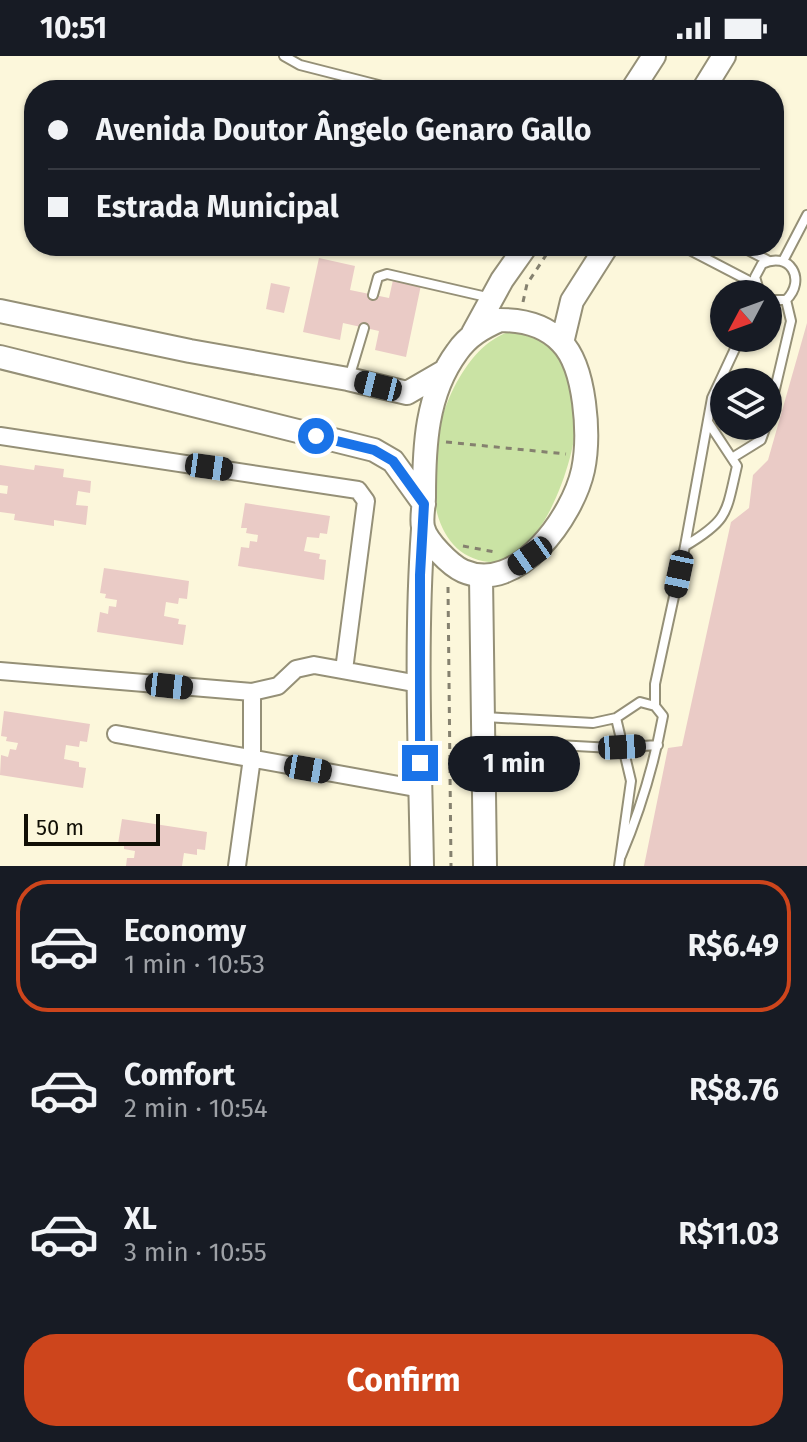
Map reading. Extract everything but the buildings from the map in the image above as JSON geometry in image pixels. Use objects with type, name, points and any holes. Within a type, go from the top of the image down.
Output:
[{"type":"main road","points":[[638,80],[654,56]]},
{"type":"main road","points":[[709,80],[724,56]]},
{"type":"main road","points":[[422,866],[419,684],[424,440],[445,371],[456,352],[473,333],[520,256]]},
{"type":"main road","points":[[562,343],[572,301],[601,256]]},
{"type":"main road","points":[[0,311],[407,393],[445,371]]},
{"type":"main road","points":[[423,529],[448,562],[481,577],[503,573],[530,556],[559,520],[583,471],[586,442],[583,398],[576,368],[562,343],[548,332],[519,320],[500,320],[473,333]]},
{"type":"main road","points":[[0,357],[374,450],[393,461],[424,504]]},
{"type":"main road","points":[[481,577],[485,866]]},
{"type":"street","points":[[0,436],[358,490],[366,501],[344,670]]},
{"type":"street","points":[[0,671],[252,692],[278,686],[296,669],[314,665],[419,684]]},
{"type":"street","points":[[237,866],[252,758],[252,692]]},
{"type":"street","points":[[116,734],[421,789]]},
{"type":"lane","points":[[284,56],[300,65],[359,80]]},
{"type":"lane","points":[[783,261],[807,215]]},
{"type":"lane","points":[[701,256],[747,280]]},
{"type":"lane","points":[[759,256],[769,261],[783,261],[794,270],[795,290],[782,300]]},
{"type":"lane","points":[[756,280],[758,270],[769,261]]},
{"type":"lane","points":[[373,295],[378,277],[387,274],[492,299]]},
{"type":"lane","points":[[780,368],[791,321],[786,300]]},
{"type":"lane","points":[[348,379],[364,328]]},
{"type":"lane","points":[[655,706],[655,684],[685,546],[712,398],[733,352]]},
{"type":"lane","points":[[685,546],[714,530],[727,510],[737,466],[708,422]]},
{"type":"lane","points":[[732,458],[761,440]]},
{"type":"lane","points":[[483,717],[593,723],[616,718],[640,702],[655,706],[663,716],[658,745],[636,821],[620,861]]},
{"type":"lane","points":[[616,718],[631,781],[620,861]]},
{"type":"lane","points":[[483,741],[622,747],[658,745]]},
{"type":"path","points":[[519,320],[527,284],[545,256]]},
{"type":"path","points":[[424,440],[566,454],[562,466]]},
{"type":"path","points":[[451,866],[448,562],[464,545],[496,552],[504,549]]},
{"type":"green space","points":[[516,330],[541,339],[558,355],[575,391],[577,418],[566,471],[542,524],[526,545],[509,558],[489,562],[459,550],[441,524],[433,488],[435,448],[445,408],[463,372],[487,344]]},
{"type":"route","points":[[316,436],[374,450],[393,461],[424,504],[420,575],[420,763]]}]
